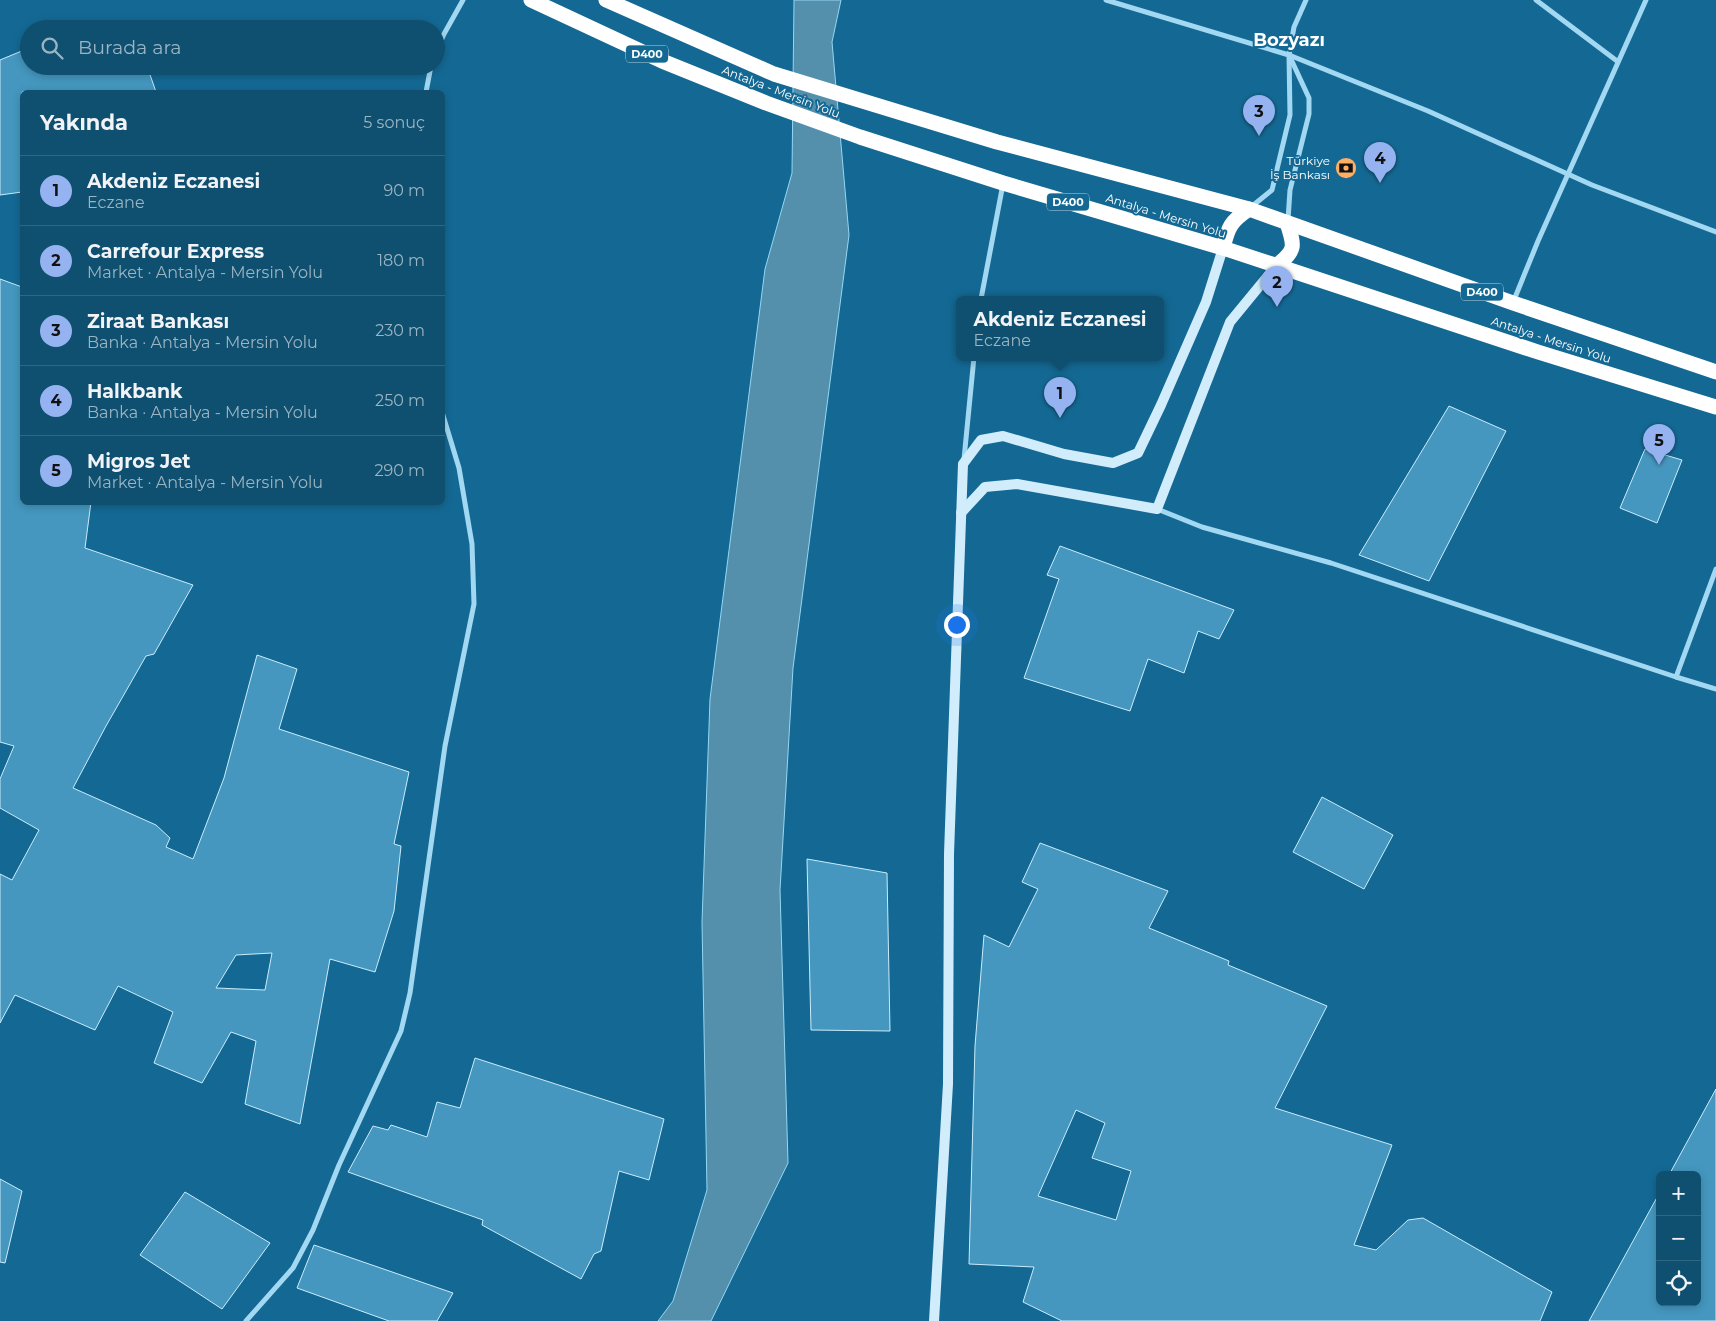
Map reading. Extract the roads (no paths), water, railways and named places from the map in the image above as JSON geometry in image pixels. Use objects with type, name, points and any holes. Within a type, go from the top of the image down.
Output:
[{"type":"highway","name":"Antalya - Mersin Yolu","points":[[531,0],[662,61],[766,103],[860,137],[1003,183],[1223,248],[1538,352],[1716,407]]},
{"type":"highway","name":"Antalya - Mersin Yolu","points":[[606,0],[774,74],[870,105],[997,142],[1249,210],[1716,372]]},
{"type":"highway","points":[[1223,248],[1227,232],[1235,218],[1249,210]]},
{"type":"highway","points":[[1276,266],[1286,258],[1293,248],[1287,223]]},
{"type":"street","points":[[445,32],[463,0]]},
{"type":"street","points":[[1108,0],[1289,55],[1428,111],[1592,185],[1716,232]]},
{"type":"street","points":[[1249,210],[1272,190],[1290,115],[1289,55],[1294,27],[1306,0]]},
{"type":"street","points":[[1536,0],[1617,61]]},
{"type":"street","points":[[1513,303],[1538,241],[1617,61],[1646,0]]},
{"type":"street","points":[[1287,223],[1290,190],[1308,114],[1309,98],[1289,55]]},
{"type":"street","points":[[426,90],[429,75]]},
{"type":"street","points":[[981,296],[1003,183]]},
{"type":"street","points":[[963,464],[981,440],[1003,436],[1064,454],[1113,463],[1138,453],[1161,406],[1206,302],[1223,248]]},
{"type":"street","points":[[1157,509],[1230,322],[1276,266]]},
{"type":"street","points":[[934,1321],[948,1084],[949,854],[963,464],[974,361]]},
{"type":"street","points":[[246,1321],[293,1268],[313,1230],[339,1165],[400,1031],[410,993],[445,746],[474,604],[472,544],[459,468],[445,422]]},
{"type":"street","points":[[961,513],[985,487],[1017,484],[1157,509],[1202,527],[1331,563],[1716,689]]},
{"type":"street","points":[[1676,677],[1716,569]]},
{"type":"water","points":[[794,0],[841,0],[832,42],[849,235],[793,668],[780,890],[788,1163],[711,1321],[658,1321],[673,1301],[707,1190],[702,922],[710,699],[765,269],[792,173]]},
{"type":"place","name":"Ziraat Bankası","points":[[1259,136]]},
{"type":"place","name":"Türkiye İş Bankası","points":[[1346,168]]},
{"type":"place","name":"Halkbank","points":[[1380,183]]},
{"type":"place","name":"Carrefour Express","points":[[1277,307]]},
{"type":"place","name":"Akdeniz Eczanesi","points":[[1060,418]]},
{"type":"place","name":"Migros Jet","points":[[1659,465]]},
{"type":"district","name":"Bozyazı","points":[[1289,40]]}]
